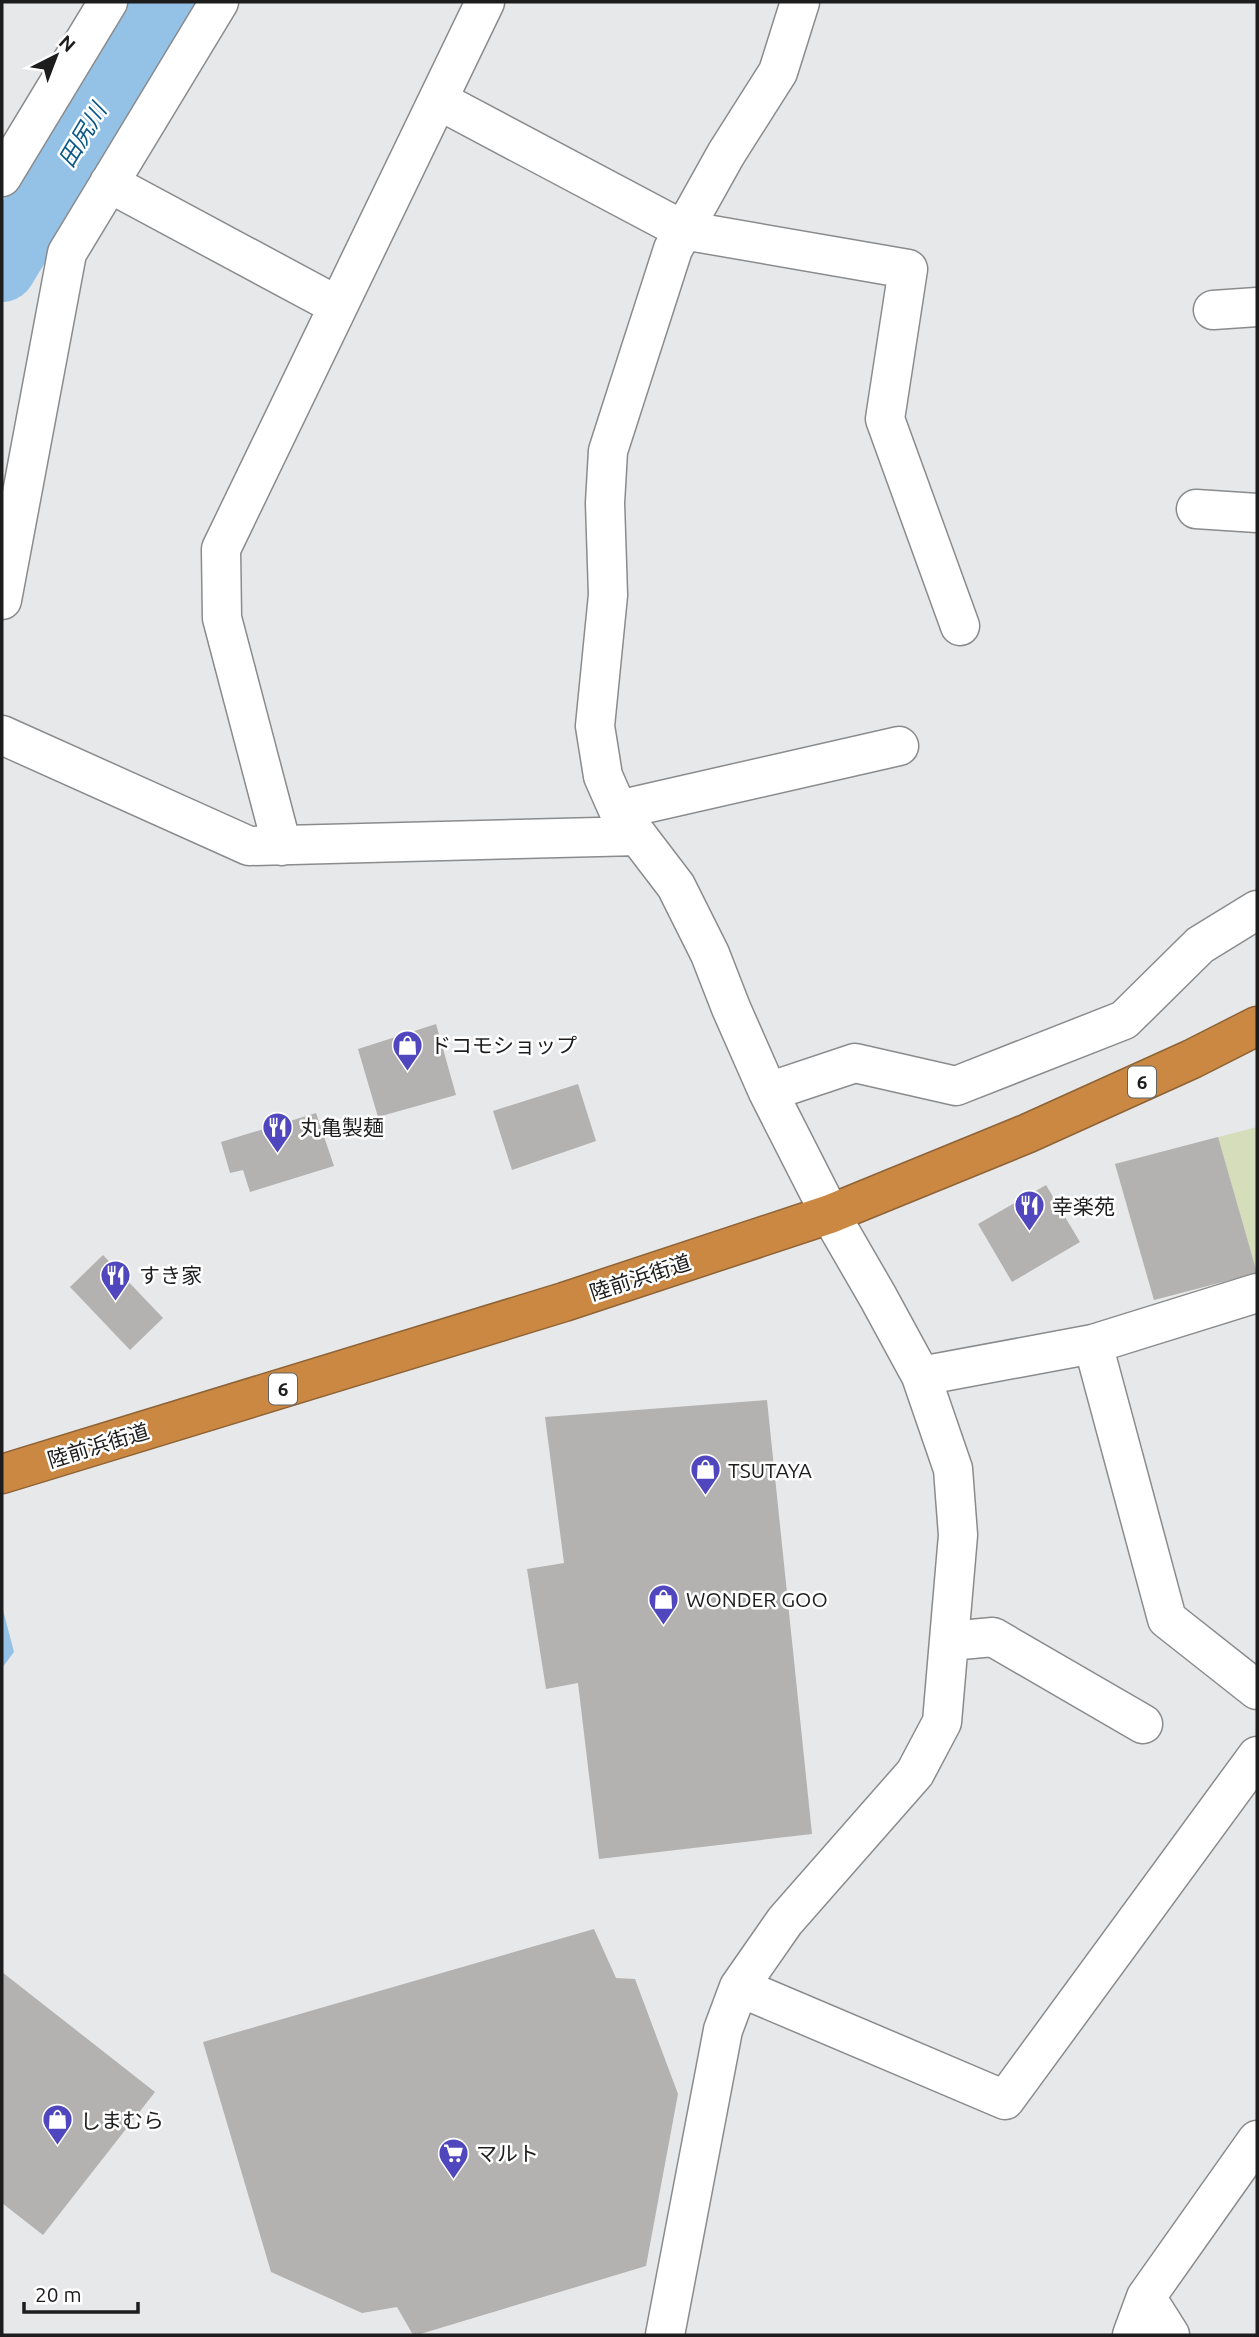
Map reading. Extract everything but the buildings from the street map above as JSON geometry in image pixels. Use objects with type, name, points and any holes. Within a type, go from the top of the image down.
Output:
[{"type":"highway","name":"陸前浜街道","points":[[2,1474],[564,1302],[830,1214],[1026,1134],[1192,1059],[1257,1026]]},
{"type":"street","points":[[2,177],[108,2]]},
{"type":"street","points":[[2,600],[67,253],[219,2]]},
{"type":"street","points":[[282,846],[222,618],[221,549],[485,2]]},
{"type":"street","points":[[665,2335],[723,2030],[739,1987],[785,1921],[915,1773],[942,1723],[958,1535],[953,1469],[921,1377],[830,1214],[768,1092],[710,954],[676,886],[628,823],[603,776],[595,726],[608,595],[605,503],[608,451],[673,249],[726,154],[778,72],[800,2]]},
{"type":"street","points":[[438,100],[683,230],[908,268],[885,419],[960,626]]},
{"type":"street","points":[[109,183],[338,306]]},
{"type":"street","points":[[1213,310],[1257,307]]},
{"type":"street","points":[[1196,509],[1257,513]]},
{"type":"street","points":[[2,735],[248,846],[628,823],[899,746]]},
{"type":"street","points":[[768,1092],[855,1063],[956,1086],[1124,1020],[1200,945],[1257,910]]},
{"type":"street","points":[[921,1377],[1093,1344],[1257,1293]]},
{"type":"street","points":[[1093,1344],[1167,1619],[1257,1690]]},
{"type":"street","points":[[950,1641],[993,1637],[1143,1724]]},
{"type":"street","points":[[739,1987],[1005,2100],[1257,1756]]},
{"type":"street","points":[[1132,2335],[1146,2297],[1257,2140]]},
{"type":"street","points":[[1146,2297],[1170,2335]]},
{"type":"green space","points":[[1257,1127],[1257,1273],[1154,1300],[1115,1164]]},
{"type":"water","points":[[2,1606],[14,1652],[2,1668]]},
{"type":"waterway","name":"田尻川","points":[[2,268],[162,2]]},
{"type":"place","name":"ドコモショップ","points":[[407,1072]]},
{"type":"place","name":"丸亀製麺","points":[[277,1154]]},
{"type":"place","name":"幸楽苑","points":[[1029,1233]]},
{"type":"place","name":"すき家","points":[[116,1302]]},
{"type":"place","name":"TSUTAYA","points":[[705,1497]]},
{"type":"place","name":"WONDER GOO","points":[[663,1626]]},
{"type":"place","name":"しまむら","points":[[57,2147]]},
{"type":"place","name":"マルト","points":[[453,2180]]}]
